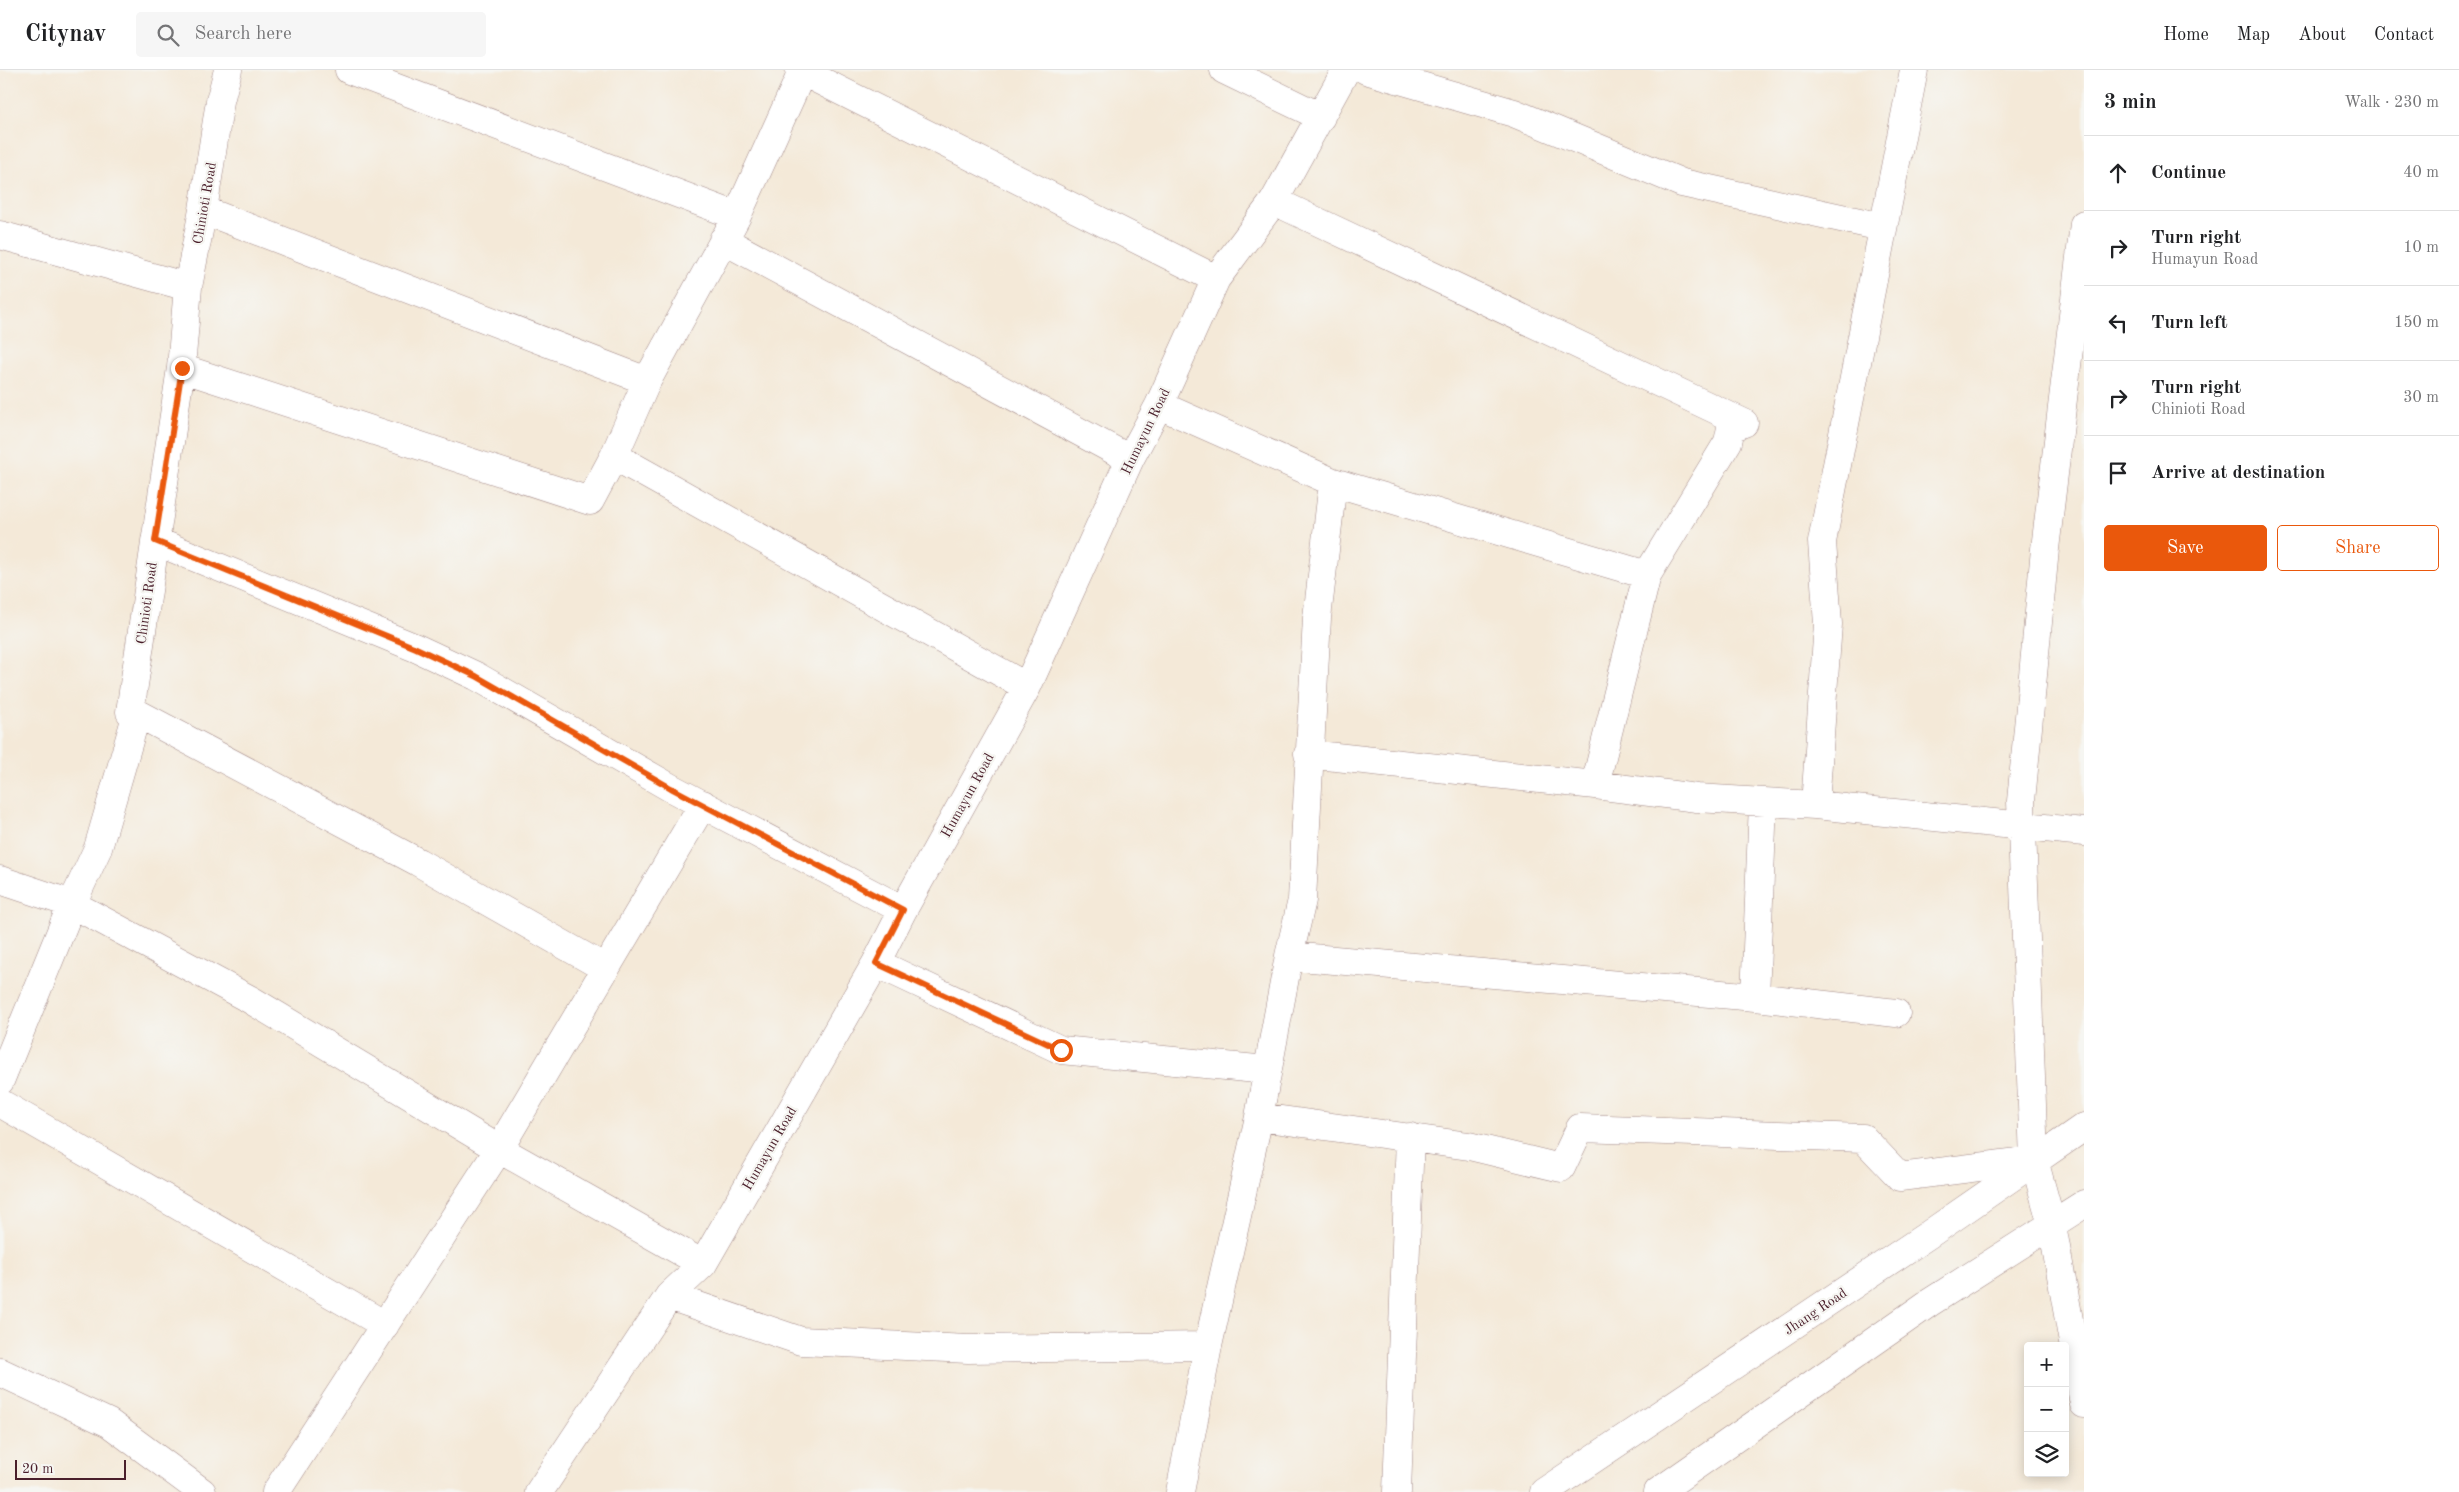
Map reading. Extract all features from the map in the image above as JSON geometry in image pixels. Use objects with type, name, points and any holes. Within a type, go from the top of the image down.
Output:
[{"type":"main road","name":"Chinioti Road","points":[[0,1081],[72,904],[98,848],[137,713],[130,712],[182,368],[188,287],[203,210],[220,101],[228,70]]},
{"type":"main road","points":[[349,70],[737,216]]},
{"type":"main road","points":[[182,368],[590,501],[614,456],[647,381],[737,216],[801,70],[1216,279]]},
{"type":"main road","points":[[1224,70],[1321,117]]},
{"type":"main road","name":"Humayun Road","points":[[539,1492],[669,1296],[702,1264],[876,963],[903,910],[1027,687],[1130,459],[1159,404],[1216,279],[1274,201],[1346,70]]},
{"type":"main road","points":[[1366,70],[1514,114],[1682,182],[1882,227]]},
{"type":"main road","points":[[1816,805],[1828,624],[1822,542],[1914,70]]},
{"type":"main road","points":[[1274,201],[1744,423],[1731,428],[1728,442],[1647,575],[1595,785]]},
{"type":"main road","points":[[203,210],[647,381]]},
{"type":"main road","points":[[2084,224],[2045,549],[2021,801],[2034,1160],[2052,1225],[2084,1404]]},
{"type":"main road","points":[[0,235],[188,287]]},
{"type":"main road","points":[[723,240],[1130,459]]},
{"type":"main road","points":[[1159,404],[1333,482],[1647,575]]},
{"type":"main road","points":[[614,456],[1027,687]]},
{"type":"main road","points":[[1180,1492],[1208,1346],[1259,1117],[1289,956],[1302,900],[1308,754],[1317,618],[1333,482]]},
{"type":"main road","points":[[155,541],[416,648],[476,676],[671,788],[903,910]]},
{"type":"main road","points":[[137,713],[418,862],[605,968]]},
{"type":"main road","points":[[1308,754],[1697,798],[1816,805],[2084,832]]},
{"type":"main road","points":[[1755,997],[1763,803]]},
{"type":"main road","points":[[276,1492],[500,1149],[703,804]]},
{"type":"main road","points":[[0,880],[72,904],[251,1000],[500,1149],[702,1264]]},
{"type":"main road","points":[[1289,956],[1755,997],[1896,1013]]},
{"type":"main road","points":[[876,963],[1061,1050],[1267,1070]]},
{"type":"main road","points":[[0,1103],[385,1326]]},
{"type":"main road","points":[[1259,1117],[1469,1146],[1561,1168],[1580,1128],[1863,1138],[1900,1177],[2034,1160]]},
{"type":"main road","name":"Jhang Road","points":[[1544,1492],[1915,1244],[2084,1127]]},
{"type":"main road","points":[[1397,1492],[1410,1137]]},
{"type":"main road","points":[[1658,1492],[1929,1303],[2084,1204]]},
{"type":"main road","points":[[669,1296],[801,1341],[968,1349],[1208,1346]]},
{"type":"main road","points":[[0,1372],[109,1423],[202,1492]]},
{"type":"route","points":[[182,368],[155,541],[416,648],[476,676],[671,788],[903,910],[876,963],[1061,1050]]}]
